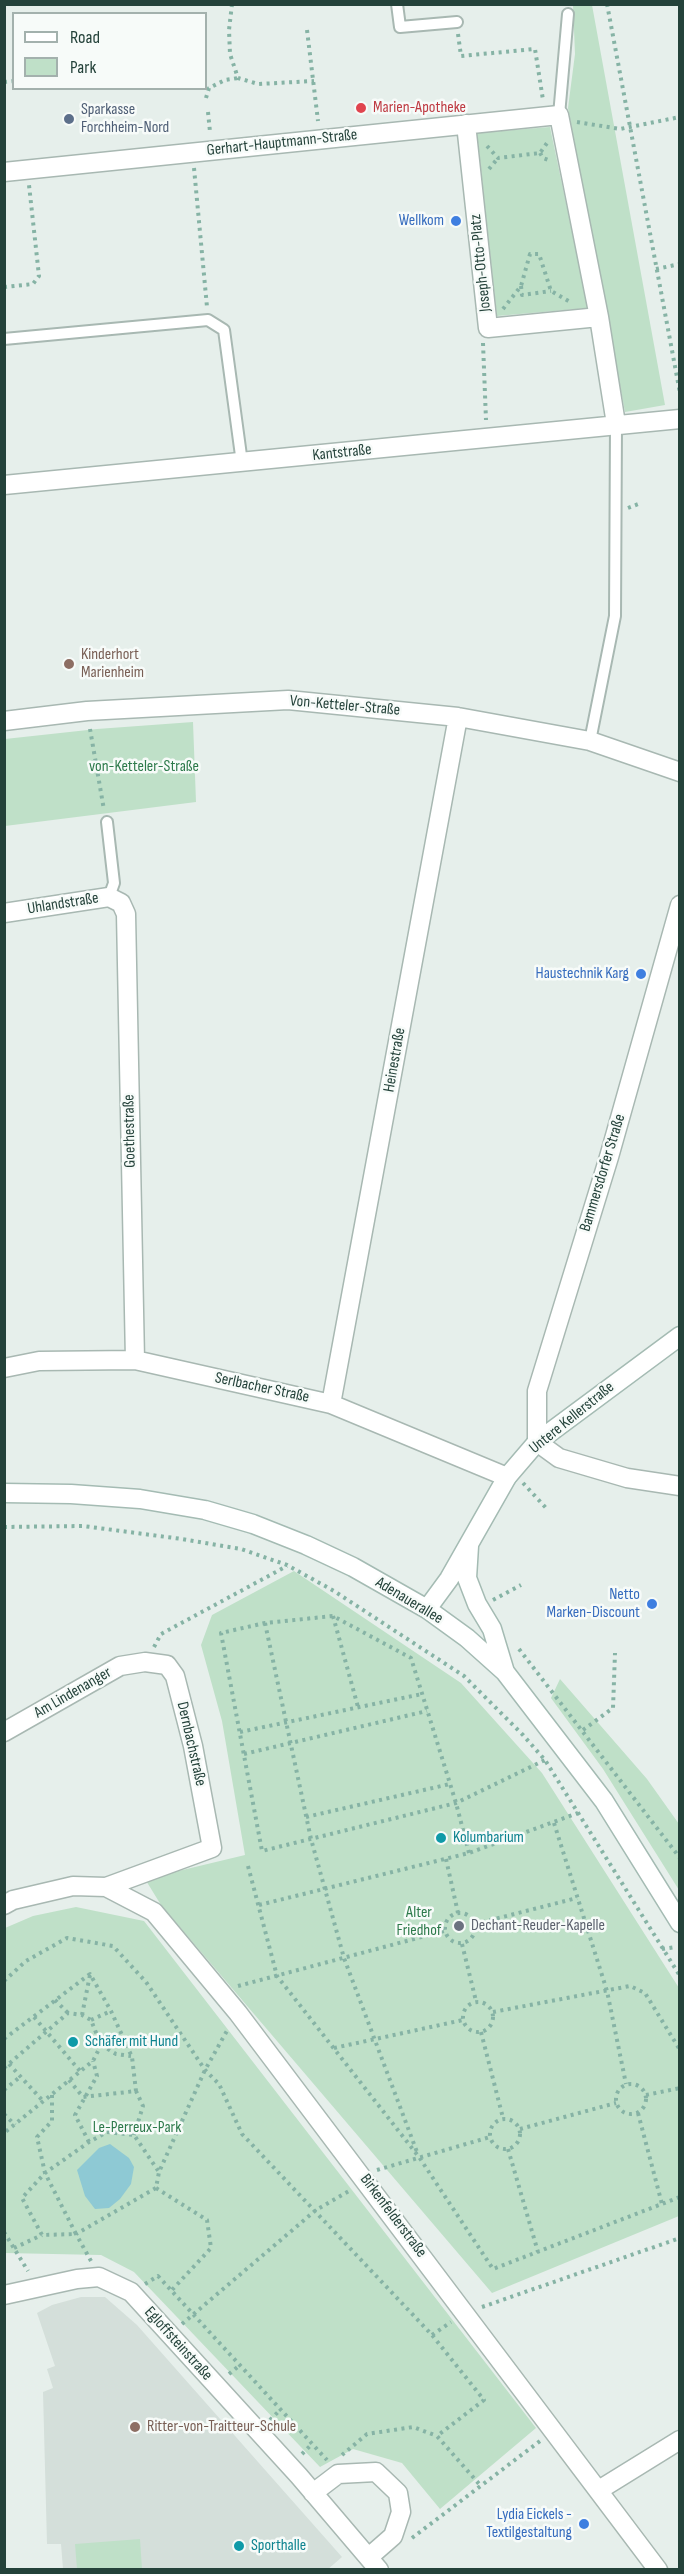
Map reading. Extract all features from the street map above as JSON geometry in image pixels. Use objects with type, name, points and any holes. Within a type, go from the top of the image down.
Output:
[{"type":"street","name":"Gerhart-Hauptmann-Straße","points":[[4,172],[466,124],[555,119]]},
{"type":"street","points":[[555,119],[599,317],[616,424]]},
{"type":"street","name":"Joseph-Otto-Platz","points":[[466,124],[488,328],[599,317]]},
{"type":"street","name":"Kantstraße","points":[[4,485],[680,419]]},
{"type":"street","name":"Von-Ketteler-Straße","points":[[4,721],[87,711],[288,700],[458,717],[590,741],[680,772]]},
{"type":"street","name":"Heinestraße","points":[[331,1404],[458,717]]},
{"type":"street","name":"Uhlandstraße","points":[[4,913],[115,900]]},
{"type":"street","name":"Goethestraße","points":[[115,900],[126,914],[135,1360]]},
{"type":"street","name":"Bammersdorfer Straße","points":[[537,1442],[537,1391],[609,1157],[680,905]]},
{"type":"street","name":"Untere Kellerstraße","points":[[427,1609],[449,1579],[507,1477],[537,1442],[680,1336]]},
{"type":"street","name":"Serlbacher Straße","points":[[4,1368],[39,1362],[135,1360],[331,1404],[507,1477]]},
{"type":"street","points":[[537,1442],[559,1458],[627,1478],[680,1486]]},
{"type":"street","name":"Adenauerallee","points":[[4,1493],[140,1498],[205,1510],[253,1524],[306,1545],[353,1567],[427,1609],[467,1638],[505,1672],[603,1801],[680,1923]]},
{"type":"street","points":[[469,1541],[467,1578],[477,1604],[492,1629],[505,1672]]},
{"type":"street","name":"Am Lindenanger","points":[[4,1732],[120,1666],[146,1662]]},
{"type":"street","name":"Dernbachstraße","points":[[106,1887],[212,1848],[193,1746],[175,1676],[167,1665],[146,1662]]},
{"type":"street","points":[[4,1905],[13,1900],[74,1886],[106,1887]]},
{"type":"street","name":"Birkenfelderstraße","points":[[106,1887],[154,1912],[221,1992],[466,2312],[658,2570]]},
{"type":"street","points":[[4,2295],[99,2277]]},
{"type":"street","name":"Egloffsteinstraße","points":[[99,2277],[131,2292],[299,2476],[374,2563],[393,2536],[401,2511],[398,2493],[376,2472],[334,2469]]},
{"type":"street","points":[[598,2490],[680,2440]]},
{"type":"street","points":[[313,2493],[334,2469]]},
{"type":"lane","points":[[397,4],[400,27],[457,22]]},
{"type":"lane","points":[[555,119],[568,14]]},
{"type":"lane","points":[[4,339],[208,320],[224,330],[242,463]]},
{"type":"lane","points":[[590,741],[615,616],[616,424]]},
{"type":"lane","points":[[107,822],[115,900]]},
{"type":"path","points":[[232,4],[229,30],[230,54],[238,78]]},
{"type":"path","points":[[607,4],[680,393]]},
{"type":"path","points":[[457,22],[461,56],[535,49],[555,119],[540,153],[498,158],[466,124]]},
{"type":"path","points":[[307,30],[320,139]]},
{"type":"path","points":[[206,98],[209,88],[225,80],[238,78],[258,84],[314,81]]},
{"type":"path","points":[[555,119],[631,128],[680,117]]},
{"type":"path","points":[[193,152],[208,320]]},
{"type":"path","points":[[4,287],[33,284],[39,276],[27,169]]},
{"type":"path","points":[[487,438],[483,339],[488,328],[520,286],[530,254],[540,254],[550,291]]},
{"type":"path","points":[[656,269],[680,264]]},
{"type":"path","points":[[520,286],[522,295],[550,291],[599,317]]},
{"type":"path","points":[[87,711],[107,822]]},
{"type":"path","points":[[525,1485],[547,1509]]},
{"type":"path","points":[[4,1527],[83,1526],[241,1549],[288,1566],[334,1591],[464,1676],[523,1735],[545,1761],[680,1976]]},
{"type":"path","points":[[146,1662],[161,1634],[288,1566]]},
{"type":"path","points":[[497,1597],[521,1585]]},
{"type":"path","points":[[469,1853],[456,1803],[411,1659],[333,1616],[265,1623],[221,1633],[262,1851],[456,1803],[545,1761]]},
{"type":"path","points":[[333,1616],[358,1707]]},
{"type":"path","points":[[265,1623],[311,1839],[344,1958],[419,2157]]},
{"type":"path","points":[[512,1641],[680,1858]]},
{"type":"path","points":[[583,1730],[613,1708],[615,1653]]},
{"type":"path","points":[[240,1732],[422,1694]]},
{"type":"path","points":[[244,1754],[428,1711]]},
{"type":"path","points":[[306,1817],[450,1784]]},
{"type":"path","points":[[258,1905],[469,1853],[579,1813]]},
{"type":"path","points":[[554,1823],[607,1991],[626,2084]]},
{"type":"path","points":[[446,1859],[458,1913]]},
{"type":"path","points":[[248,1866],[277,1976],[419,2157],[493,2269],[680,2197]]},
{"type":"path","points":[[475,1924],[577,1898]]},
{"type":"path","points":[[458,1913],[468,1915],[475,1924],[473,1937],[462,1944],[451,1941],[444,1931],[447,1919],[458,1913]]},
{"type":"path","points":[[221,1992],[444,1931]]},
{"type":"path","points":[[4,1981],[26,1961],[67,1938],[113,1946],[146,1982],[205,2070],[219,2084],[242,2134],[432,2335],[484,2400],[437,2436]]},
{"type":"path","points":[[462,1944],[476,2001]]},
{"type":"path","points":[[662,1949],[676,1947]]},
{"type":"path","points":[[4,2039],[90,1974]]},
{"type":"path","points":[[90,1974],[111,2011],[132,2056],[136,2091],[143,2106],[134,2135]]},
{"type":"path","points":[[82,2015],[90,1974]]},
{"type":"path","points":[[493,2012],[630,1986],[645,1993],[680,2050]]},
{"type":"path","points":[[55,2000],[68,2013],[82,2015],[91,2020],[101,2045],[116,2054],[132,2056]]},
{"type":"path","points":[[476,2001],[486,2003],[493,2012],[492,2025],[481,2032],[469,2029],[463,2020],[466,2007],[476,2001]]},
{"type":"path","points":[[91,2020],[111,2011]]},
{"type":"path","points":[[4,2068],[68,2013]]},
{"type":"path","points":[[34,2017],[80,2071]]},
{"type":"path","points":[[334,2048],[463,2020]]},
{"type":"path","points":[[481,2032],[503,2118]]},
{"type":"path","points":[[14,2248],[42,2235],[76,2234],[156,2188],[159,2172],[222,2038]]},
{"type":"path","points":[[4,2133],[93,2061],[101,2045]]},
{"type":"path","points":[[89,2142],[75,2115],[97,2076],[93,2061]]},
{"type":"path","points":[[9,2064],[44,2101]]},
{"type":"path","points":[[4,2090],[20,2077]]},
{"type":"path","points":[[69,2080],[84,2097]]},
{"type":"path","points":[[626,2084],[640,2086],[646,2095],[644,2108],[638,2113],[622,2112],[616,2103],[619,2090],[626,2084]]},
{"type":"path","points":[[646,2095],[680,2088]]},
{"type":"path","points":[[84,2097],[136,2091]]},
{"type":"path","points":[[52,2095],[52,2121],[37,2137],[45,2173],[99,2277]]},
{"type":"path","points":[[520,2129],[616,2103]]},
{"type":"path","points":[[638,2113],[662,2204]]},
{"type":"path","points":[[4,2115],[15,2125]]},
{"type":"path","points":[[503,2118],[514,2121],[520,2129],[518,2142],[508,2149],[496,2147],[490,2137],[493,2124],[503,2118]]},
{"type":"path","points":[[42,2235],[22,2198],[45,2173],[89,2142],[108,2132],[134,2135],[159,2172]]},
{"type":"path","points":[[365,2180],[380,2169],[490,2137]]},
{"type":"path","points":[[508,2149],[538,2252]]},
{"type":"path","points":[[156,2188],[207,2220],[210,2248],[171,2291]]},
{"type":"path","points":[[170,2335],[316,2210],[349,2191]]},
{"type":"path","points":[[4,2232],[38,2287]]},
{"type":"path","points":[[466,2312],[680,2238]]},
{"type":"path","points":[[131,2292],[158,2276],[334,2469],[367,2434],[413,2427],[437,2436],[480,2485]]},
{"type":"path","points":[[432,2335],[447,2325]]},
{"type":"path","points":[[405,2544],[555,2430]]},
{"type":"shaded area","name":"Ritter-von-Traitteur-Schule","points":[[81,2297],[105,2297],[137,2325],[342,2557],[327,2570],[63,2569],[61,2544],[47,2544],[43,2392],[53,2388],[47,2369],[55,2366],[37,2313],[52,2305]]},
{"type":"green space","points":[[573,5],[592,5],[665,405],[625,412],[568,108],[575,54]]},
{"type":"green space","points":[[550,127],[588,308],[497,316],[477,133]]},
{"type":"green space","name":"von-Ketteler-Straße","points":[[193,722],[196,802],[5,826],[5,739]]},
{"type":"green space","name":"Alter Friedhof","points":[[294,1571],[461,1683],[542,1773],[679,1988],[679,2216],[492,2293],[161,1905],[145,1879],[245,1855],[222,1721],[201,1645],[212,1615]]},
{"type":"green space","points":[[560,1679],[647,1779],[679,1824],[679,1890],[603,1769],[551,1698]]},
{"type":"green space","name":"Le-Perreux-Park","points":[[76,1907],[144,1921],[536,2428],[440,2509],[402,2463],[353,2449],[320,2467],[134,2272],[101,2255],[5,2253],[5,1928],[33,1916]]},
{"type":"green space","points":[[140,2539],[142,2569],[77,2569],[75,2544]]},
{"type":"water","points":[[110,2144],[129,2158],[134,2167],[131,2184],[120,2199],[109,2208],[95,2209],[85,2196],[77,2170],[99,2148]]},
{"type":"place","name":"Marien-Apotheke","points":[[361,108]]},
{"type":"place","name":"Sparkasse Forchheim-Nord","points":[[69,119]]},
{"type":"place","name":"Wellkom","points":[[456,221]]},
{"type":"place","name":"Kinderhort Marienheim","points":[[69,664]]},
{"type":"place","name":"Haustechnik Karg","points":[[641,974]]},
{"type":"place","name":"Netto Marken-Discount","points":[[652,1604]]},
{"type":"place","name":"Kolumbarium","points":[[441,1838]]},
{"type":"place","name":"Dechant-Reuder-Kapelle","points":[[459,1926]]},
{"type":"place","name":"Schäfer mit Hund","points":[[73,2042]]},
{"type":"place","name":"Ritter-von-Traitteur-Schule","points":[[135,2427]]},
{"type":"place","name":"Lydia Eickels - Textilgestaltung","points":[[584,2524]]},
{"type":"place","name":"Sporthalle","points":[[239,2546]]}]
